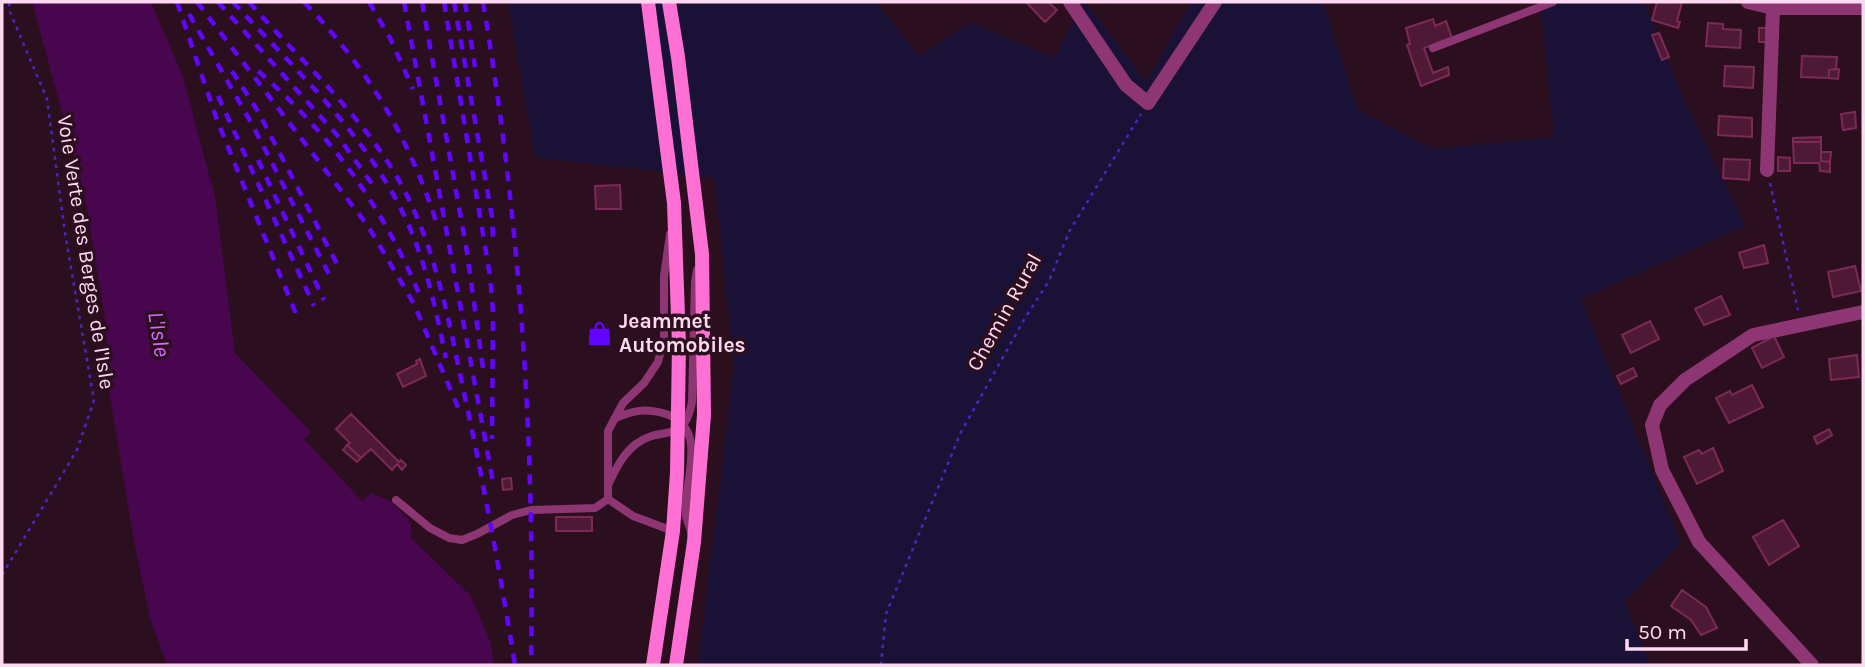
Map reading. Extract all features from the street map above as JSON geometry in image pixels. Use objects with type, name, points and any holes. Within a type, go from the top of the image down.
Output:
[{"type":"main road","points":[[648,2],[674,203],[680,425],[673,531],[653,665]]},
{"type":"main road","points":[[669,2],[702,254],[704,415],[694,542],[676,665]]},
{"type":"street","points":[[1070,2],[1126,85],[1148,103],[1215,2]]},
{"type":"street","points":[[1748,2],[1773,8],[1863,8]]},
{"type":"street","points":[[1767,170],[1773,8]]},
{"type":"street","points":[[1812,665],[1699,542],[1662,470],[1651,425],[1660,405],[1685,380],[1753,335],[1863,312]]},
{"type":"lane","points":[[1433,48],[1553,2]]},
{"type":"lane","points":[[608,499],[608,431],[623,403],[644,383],[658,362],[664,339],[664,276],[674,203]]},
{"type":"lane","points":[[608,486],[622,458],[635,444],[648,436],[680,425],[690,417],[695,281],[702,254]]},
{"type":"lane","points":[[614,419],[632,410],[649,409],[680,425],[690,435],[691,460],[686,516],[694,542]]},
{"type":"lane","points":[[608,499],[633,516],[673,531]]},
{"type":"lane","points":[[396,500],[430,528],[449,538],[462,540],[512,515],[531,510],[595,508],[608,499]]},
{"type":"path","name":"Voie Verte des Berges de l'Isle","points":[[2,575],[77,450],[94,400],[65,233],[47,99],[10,12],[9,2]]},
{"type":"path","name":"Chemin Rural","points":[[881,665],[886,614],[961,432],[1049,281],[1070,230],[1148,103]]},
{"type":"path","points":[[1767,170],[1801,325]]},
{"type":"shaded area","points":[[508,2],[876,2],[919,56],[971,22],[1054,58],[1086,2],[1146,82],[1191,2],[1323,2],[1358,110],[1434,149],[1554,137],[1540,2],[1644,2],[1679,88],[1745,226],[1581,299],[1681,543],[1625,602],[1650,665],[698,665],[734,366],[714,178],[535,157]]},
{"type":"water","name":"L'Isle","points":[[32,2],[151,2],[182,74],[215,197],[235,353],[311,432],[304,439],[362,501],[372,493],[392,502],[411,523],[411,538],[471,596],[490,641],[494,665],[167,665],[150,618],[134,542],[108,384],[106,325],[85,197]]},
{"type":"building","points":[[1026,2],[1048,2],[1057,10],[1045,22]]},
{"type":"building","points":[[1657,2],[1682,2],[1678,28],[1652,20]]},
{"type":"building","points":[[1433,19],[1435,26],[1446,21],[1452,38],[1424,48],[1433,73],[1448,67],[1449,75],[1421,86],[1407,45],[1410,44],[1406,28]]},
{"type":"building","points":[[1708,23],[1723,24],[1723,29],[1741,30],[1740,48],[1706,46]]},
{"type":"building","points":[[1759,28],[1766,28],[1766,42],[1759,42]]},
{"type":"building","points":[[1659,33],[1669,57],[1662,60],[1652,35]]},
{"type":"building","points":[[1802,56],[1837,57],[1836,69],[1829,70],[1829,78],[1801,77]]},
{"type":"building","points":[[1725,66],[1754,67],[1753,88],[1724,86]]},
{"type":"building","points":[[1839,69],[1838,79],[1829,78],[1829,70]]},
{"type":"building","points":[[1855,112],[1856,128],[1843,130],[1841,114]]},
{"type":"building","points":[[1719,116],[1752,118],[1752,137],[1718,135]]},
{"type":"building","points":[[1821,137],[1821,142],[1793,142],[1793,138]]},
{"type":"building","points":[[1793,142],[1821,142],[1821,161],[1830,162],[1830,172],[1820,171],[1819,163],[1794,163]]},
{"type":"building","points":[[1821,152],[1831,152],[1830,162],[1821,161]]},
{"type":"building","points":[[1778,157],[1790,158],[1790,171],[1778,171]]},
{"type":"building","points":[[1724,159],[1750,160],[1749,180],[1723,178]]},
{"type":"building","points":[[620,185],[621,209],[596,209],[595,186]]},
{"type":"building","points":[[1764,245],[1768,263],[1744,268],[1739,253]]},
{"type":"building","points":[[1855,266],[1861,291],[1833,297],[1828,272]]},
{"type":"building","points":[[1721,296],[1730,315],[1704,325],[1695,309]]},
{"type":"building","points":[[1650,321],[1659,339],[1631,353],[1622,335]]},
{"type":"building","name":"Jeammet Automobiles","points":[[596,323],[606,325],[603,343],[593,341]]},
{"type":"building","points":[[1774,336],[1784,357],[1762,368],[1752,348]]},
{"type":"building","points":[[1857,355],[1859,377],[1831,380],[1829,359]]},
{"type":"building","points":[[420,359],[426,376],[403,387],[397,374],[417,364],[416,361]]},
{"type":"building","points":[[1633,368],[1637,376],[1621,384],[1617,376]]},
{"type":"building","points":[[1752,385],[1763,407],[1729,423],[1716,398],[1730,391],[1732,395]]},
{"type":"building","points":[[351,414],[399,462],[401,460],[406,465],[402,470],[397,464],[392,470],[371,449],[361,458],[347,445],[350,443],[336,429]]},
{"type":"building","points":[[1829,429],[1832,435],[1817,444],[1814,437]]},
{"type":"building","points":[[347,445],[361,458],[357,462],[343,450]]},
{"type":"building","points":[[1713,448],[1723,471],[1697,484],[1684,457],[1699,450],[1702,454]]},
{"type":"building","points":[[511,478],[512,489],[503,490],[502,479]]},
{"type":"building","points":[[556,517],[592,517],[592,531],[556,531]]},
{"type":"building","points":[[1783,520],[1799,546],[1769,565],[1753,537]]},
{"type":"building","points":[[1682,590],[1706,607],[1717,628],[1701,635],[1691,620],[1671,606]]},
{"type":"railway","points":[[177,2],[217,120],[296,314]]},
{"type":"railway","points":[[197,2],[368,226],[414,304],[460,412]]},
{"type":"railway","points":[[218,2],[337,135],[375,188]]},
{"type":"railway","points":[[233,2],[339,117],[384,180],[403,213],[418,249],[446,358]]},
{"type":"railway","points":[[249,2],[362,126],[394,172],[419,223],[438,277],[451,332],[484,492],[515,665]]},
{"type":"railway","points":[[304,2],[348,52],[384,105],[413,161],[437,224]]},
{"type":"railway","points":[[369,2],[390,38],[413,89]]},
{"type":"railway","points":[[404,2],[493,482]]},
{"type":"railway","points":[[422,2],[467,252],[484,375]]},
{"type":"railway","points":[[444,2],[490,276],[493,312],[492,439]]},
{"type":"railway","points":[[454,2],[492,217],[493,238]]},
{"type":"railway","points":[[465,2],[475,67]]},
{"type":"railway","points":[[483,2],[507,167],[522,332],[530,498],[531,665]]},
{"type":"railway","points":[[189,14],[253,126],[333,282]]},
{"type":"railway","points":[[232,71],[259,113],[339,268]]},
{"type":"railway","points":[[258,71],[308,120],[352,174],[390,233],[420,296]]},
{"type":"railway","points":[[218,96],[314,306]]},
{"type":"railway","points":[[258,160],[324,300]]},
{"type":"place","name":"Jeammet Automobiles","points":[[599,333]]}]
